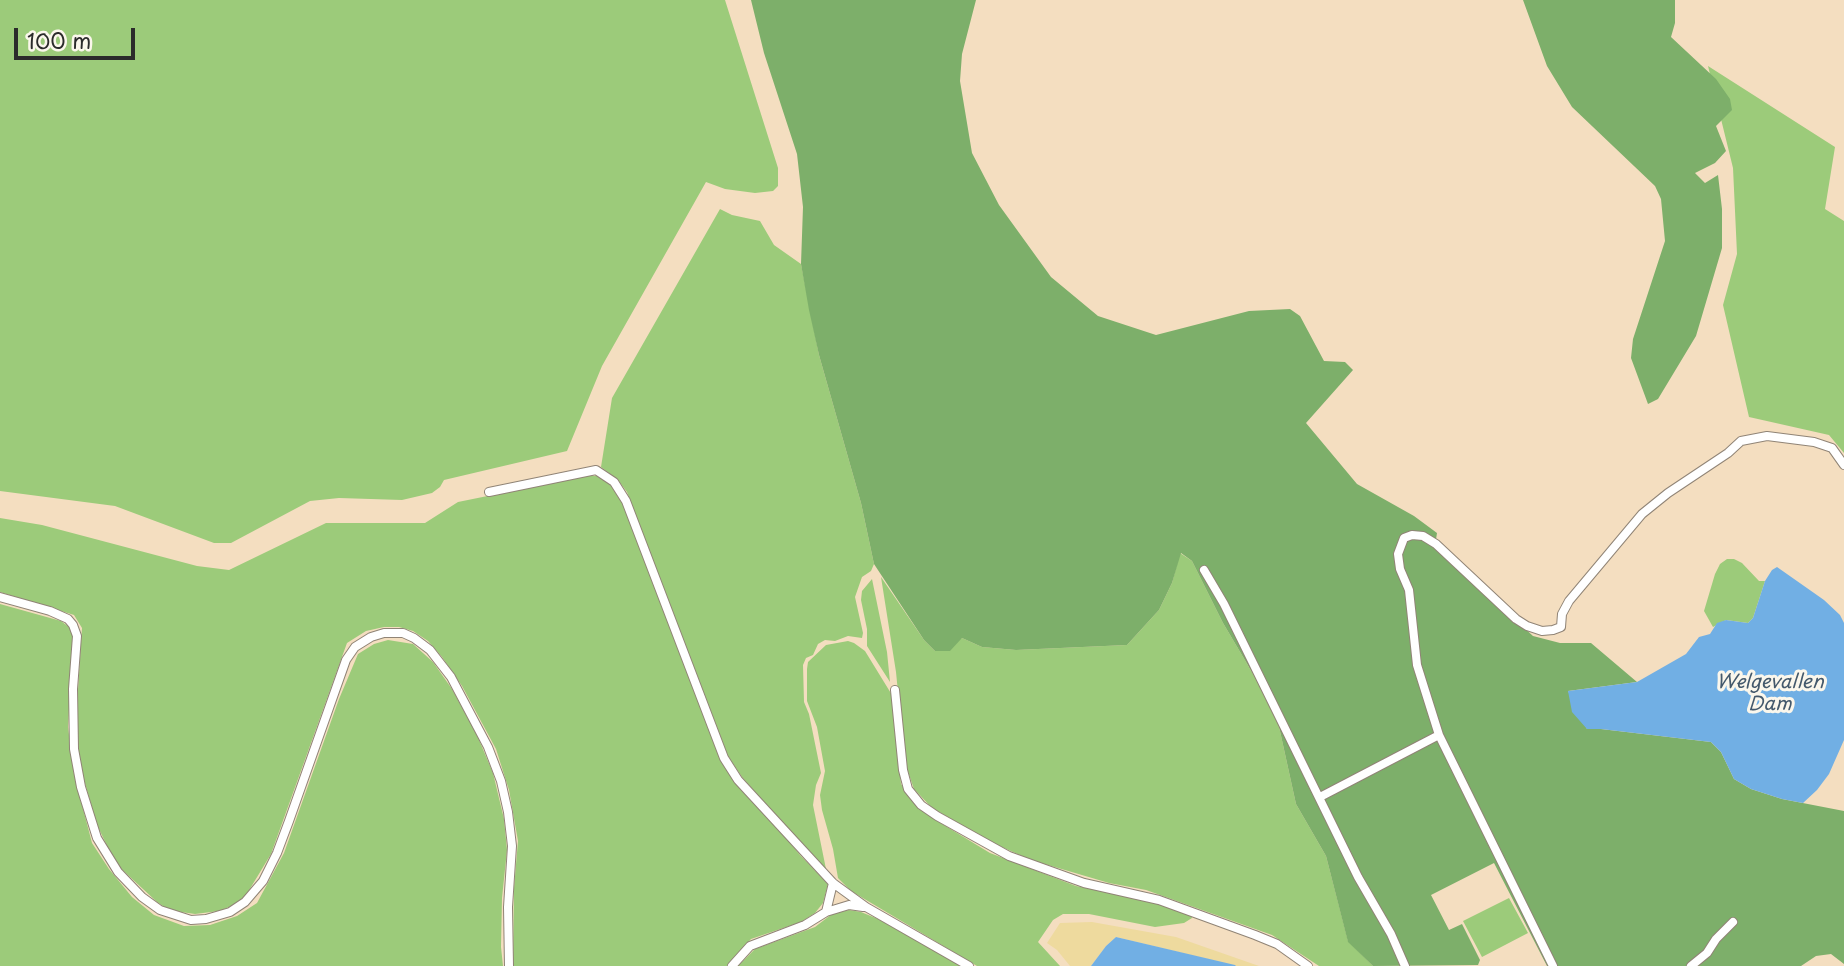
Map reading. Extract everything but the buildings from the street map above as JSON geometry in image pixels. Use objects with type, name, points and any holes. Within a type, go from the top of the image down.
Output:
[{"type":"street","points":[[1553,966],[1439,735],[1417,666],[1409,590],[1400,569],[1398,554],[1404,538],[1412,535],[1423,536],[1436,544],[1516,619],[1542,631],[1553,630],[1561,627],[1562,614],[1569,601],[1642,514],[1741,441],[1767,436],[1814,442],[1832,448],[1844,465]]},
{"type":"street","points":[[489,492],[596,470],[614,482],[626,501],[671,613],[724,758],[753,798],[773,816],[833,883],[866,907],[969,966]]},
{"type":"street","points":[[1204,570],[1224,604],[1358,877],[1391,934],[1405,966]]},
{"type":"street","points":[[0,597],[50,611],[68,619],[74,625],[77,636],[73,689],[74,749],[80,787],[97,838],[117,872],[142,897],[160,910],[191,920],[230,912],[245,902],[263,881],[277,853],[346,660],[355,647],[384,633],[403,633],[414,638],[430,650],[451,677],[488,747],[500,780],[508,812],[512,846],[508,907],[509,966]]},
{"type":"street","points":[[895,690],[903,771],[908,789],[921,804],[937,816],[1009,856],[1084,883],[1159,900],[1255,934],[1277,944],[1308,966]]},
{"type":"street","points":[[1320,797],[1439,735]]},
{"type":"street","points":[[826,912],[833,883]]},
{"type":"street","points":[[732,966],[750,946],[805,925],[826,912],[849,905],[866,907]]},
{"type":"street","points":[[1691,966],[1707,953],[1732,922]]},
{"type":"green space","points":[[0,0],[725,0],[778,168],[778,186],[773,191],[755,193],[725,189],[706,182],[602,366],[567,451],[444,480],[432,493],[402,500],[339,498],[310,501],[231,543],[214,543],[115,506],[0,491]]},
{"type":"green space","points":[[751,0],[976,0],[962,54],[960,81],[972,153],[999,205],[1051,277],[1098,316],[1156,335],[1249,311],[1290,309],[1300,316],[1324,361],[1345,362],[1353,370],[1306,423],[1357,484],[1414,516],[1437,533],[1435,546],[1533,636],[1560,643],[1591,643],[1637,682],[1568,691],[1587,729],[1711,742],[1721,752],[1734,779],[1751,789],[1782,799],[1844,811],[1844,964],[1831,954],[1816,956],[1801,966],[1547,966],[1494,863],[1431,895],[1449,930],[1462,924],[1480,960],[1478,965],[1373,966],[1348,942],[1326,856],[1296,804],[1276,713],[1223,623],[1192,561],[1181,553],[1172,583],[1159,610],[1127,645],[1016,650],[982,647],[962,638],[950,651],[935,651],[924,640],[874,564],[861,503],[809,310],[801,264],[803,207],[797,154],[764,53]]},
{"type":"green space","points":[[1523,0],[1675,0],[1675,23],[1671,37],[1716,79],[1730,99],[1732,110],[1716,126],[1726,151],[1715,163],[1695,173],[1705,183],[1718,175],[1722,209],[1722,248],[1696,336],[1658,399],[1648,404],[1631,358],[1633,339],[1665,241],[1661,199],[1655,186],[1572,107],[1547,66]]},
{"type":"green space","points":[[1708,66],[1835,147],[1825,209],[1844,221],[1844,453],[1829,435],[1749,417],[1723,305],[1737,254],[1733,168]]},
{"type":"green space","points":[[720,209],[732,215],[760,221],[774,245],[801,264],[819,355],[861,503],[874,564],[871,571],[862,577],[855,597],[862,638],[848,636],[835,641],[825,640],[818,644],[813,655],[806,658],[803,665],[804,702],[821,773],[813,805],[827,874],[742,777],[728,756],[627,492],[618,480],[601,467],[612,398]]},
{"type":"green space","points":[[586,476],[599,476],[608,481],[622,503],[676,637],[720,758],[752,802],[828,884],[823,903],[815,913],[801,922],[751,939],[727,966],[513,966],[514,888],[518,841],[509,790],[496,749],[462,686],[442,657],[428,641],[413,631],[399,627],[366,631],[347,643],[271,854],[245,897],[219,911],[195,914],[181,912],[157,902],[116,864],[97,825],[80,766],[76,721],[82,628],[74,615],[0,592],[0,518],[42,525],[197,566],[229,570],[326,523],[425,523],[458,502]]},
{"type":"green space","points":[[1180,553],[1192,561],[1223,623],[1276,713],[1296,804],[1326,856],[1348,941],[1373,966],[1319,966],[1272,935],[1146,890],[1109,883],[1031,860],[995,844],[932,808],[914,789],[905,763],[896,672],[881,577],[924,640],[935,651],[962,638],[982,647],[1016,650],[1127,645],[1159,610],[1172,583]]},
{"type":"green space","points":[[1727,559],[1742,563],[1759,581],[1765,581],[1753,618],[1748,623],[1726,620],[1713,627],[1704,611],[1715,574],[1720,564]]},
{"type":"green space","points":[[872,579],[887,652],[890,682],[867,646],[867,629],[861,600],[862,591]]},
{"type":"green space","points":[[0,604],[61,621],[69,627],[73,635],[68,727],[74,774],[92,843],[132,897],[154,915],[184,926],[210,925],[237,916],[257,903],[284,853],[339,699],[358,654],[374,644],[388,640],[413,644],[433,662],[452,689],[477,735],[493,773],[504,819],[507,850],[502,898],[503,966],[0,966]]},
{"type":"green space","points":[[848,641],[865,651],[892,695],[901,784],[914,803],[934,819],[990,853],[1076,886],[1150,901],[1191,915],[1192,918],[1184,923],[1155,927],[1089,914],[1063,914],[1053,920],[1038,942],[1060,966],[977,966],[851,891],[838,878],[822,810],[820,795],[825,771],[817,727],[807,701],[808,662],[826,645]]},
{"type":"green space","points":[[1509,898],[1528,933],[1482,957],[1463,921]]},
{"type":"green space","points":[[849,910],[878,919],[962,966],[738,966],[755,949],[815,927],[832,914]]},
{"type":"sand","points":[[1092,922],[1176,937],[1259,966],[1236,966],[1116,937],[1091,966],[1070,966],[1057,950],[1047,943],[1060,923]]},
{"type":"water","name":"Welgevallen Dam","points":[[1777,567],[1824,600],[1840,615],[1844,623],[1844,740],[1829,774],[1803,803],[1751,789],[1734,779],[1721,752],[1711,742],[1587,729],[1572,712],[1568,691],[1637,682],[1686,654],[1699,637],[1710,634],[1717,623],[1726,620],[1748,623],[1753,618],[1765,581]]},
{"type":"water","points":[[1116,937],[1235,965],[1236,966],[1091,966]]}]
